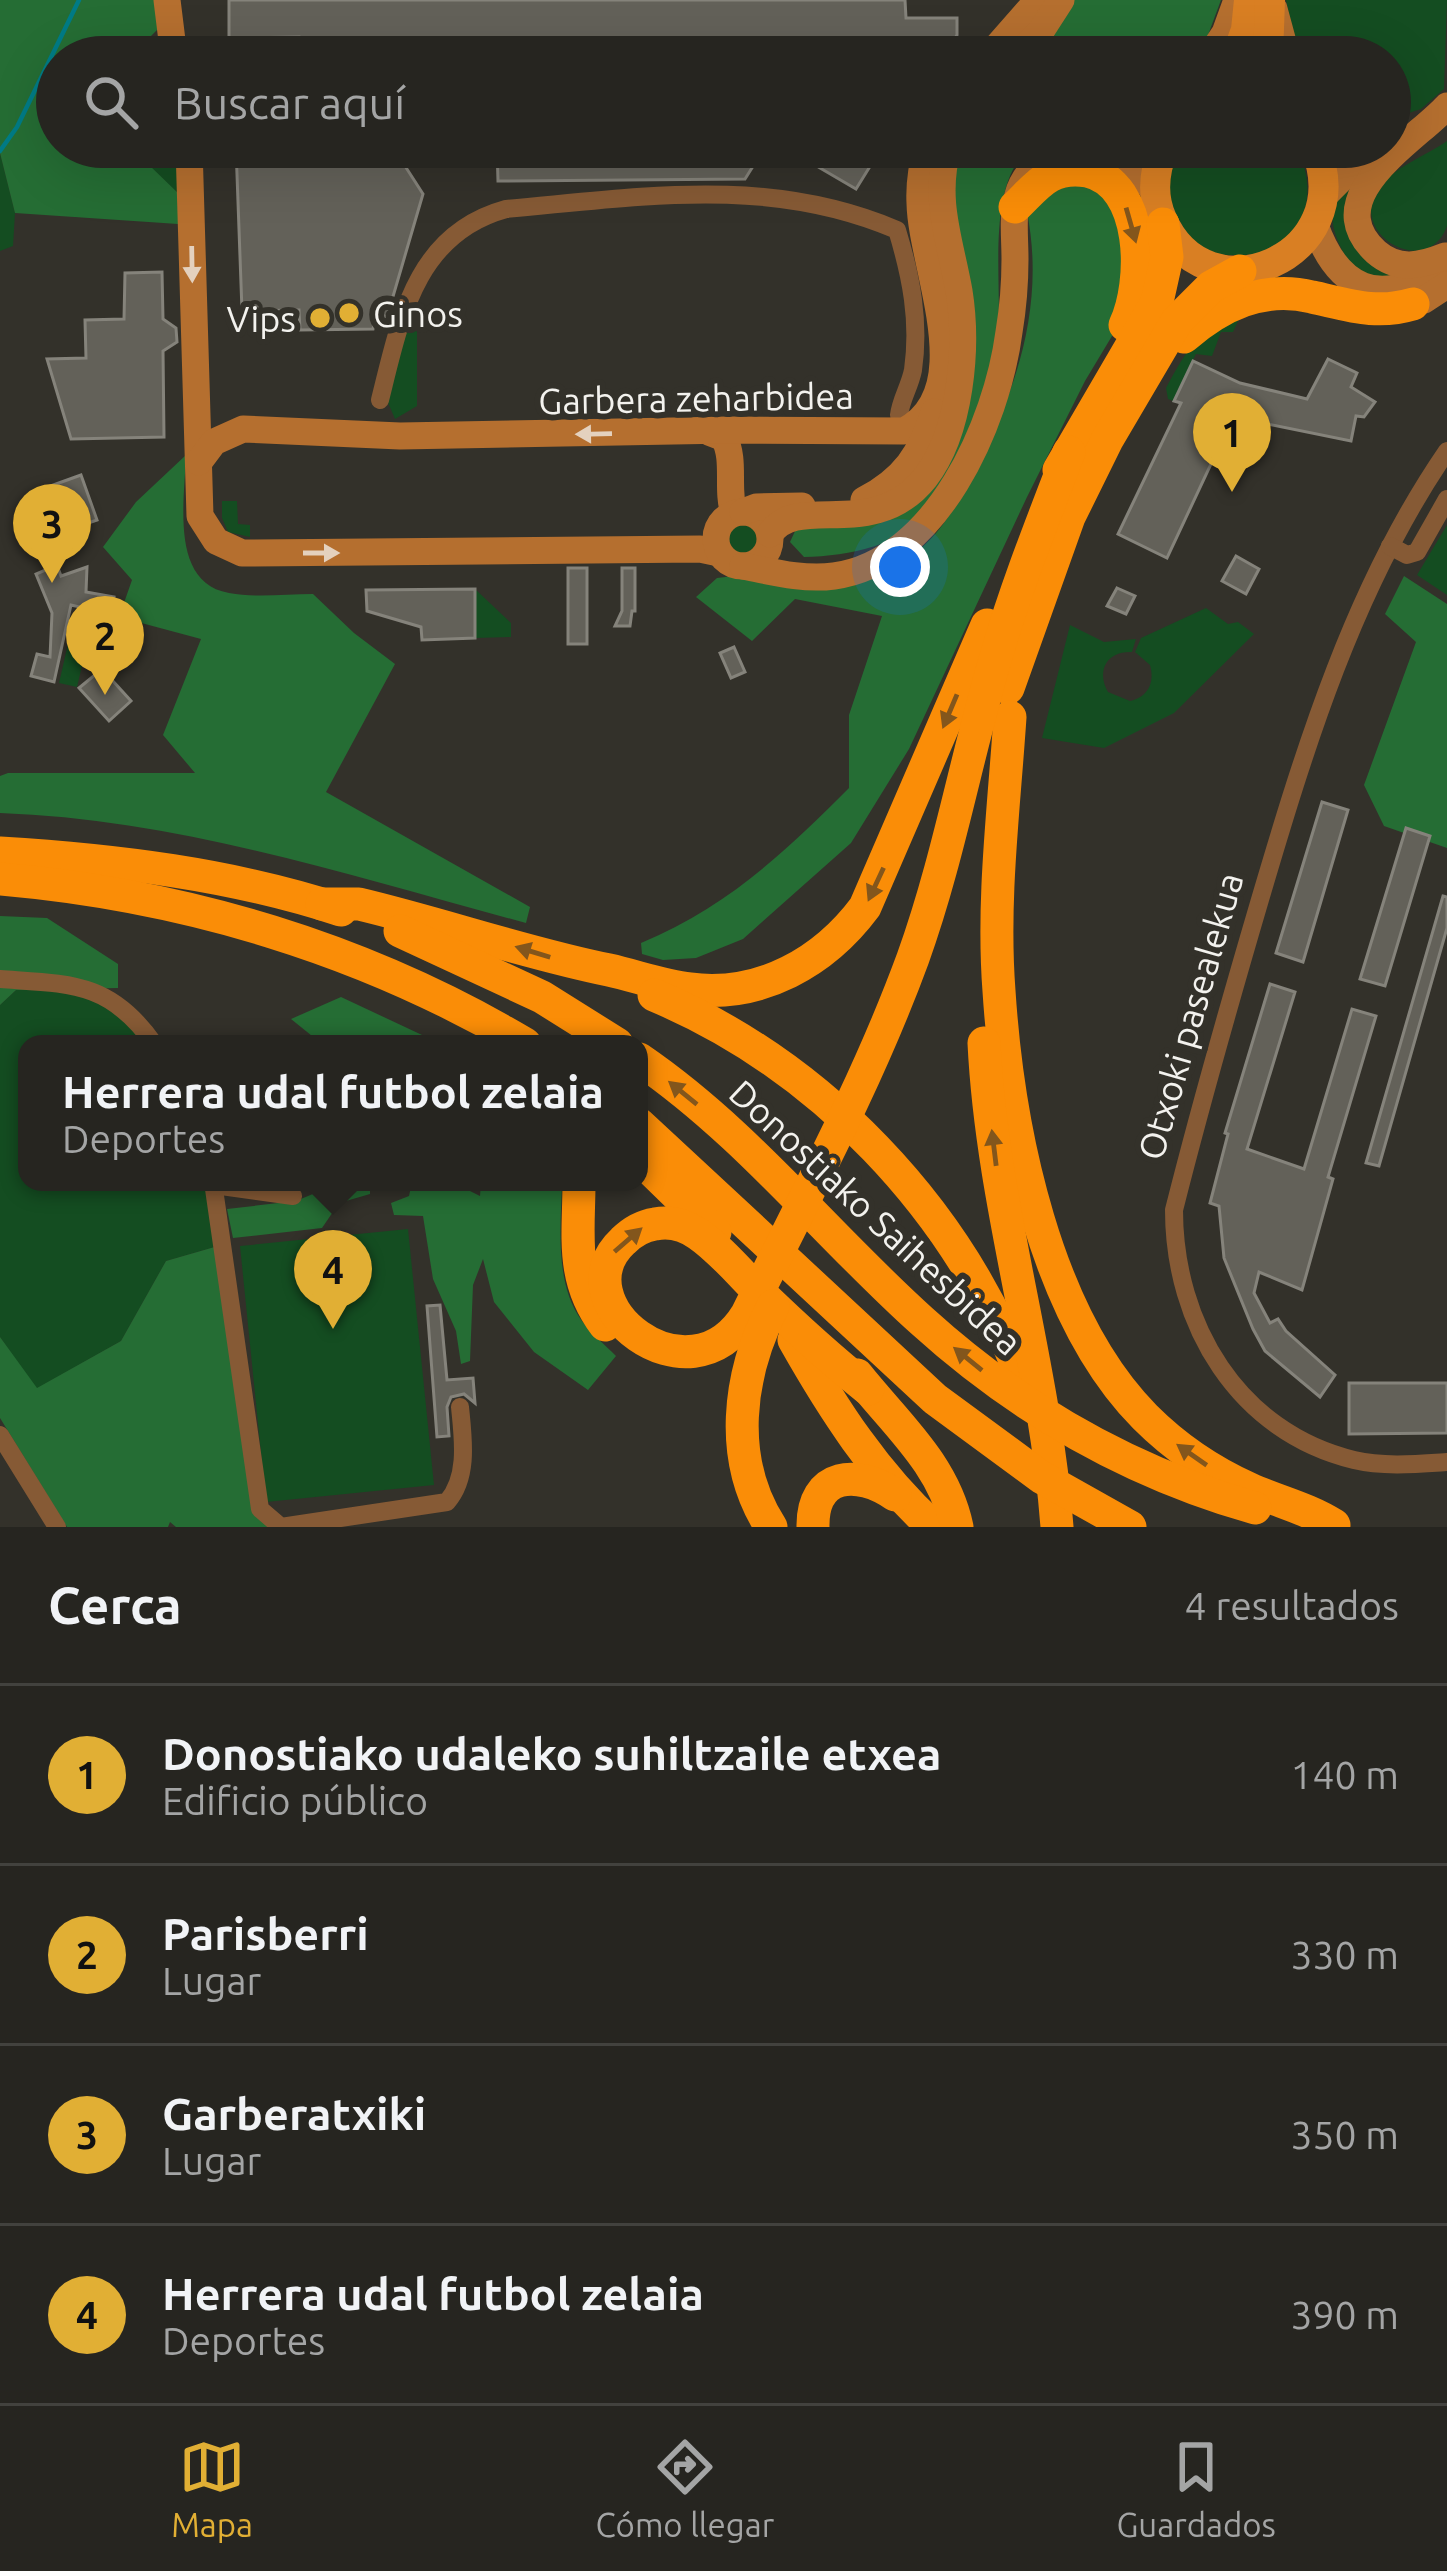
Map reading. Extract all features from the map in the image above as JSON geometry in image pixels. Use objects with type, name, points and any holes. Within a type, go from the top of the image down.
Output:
[{"type":"highway","points":[[579,967],[696,990],[740,988],[782,976],[837,940],[865,907],[1062,445],[1133,309],[1139,268],[1132,224],[1125,206],[1102,177],[1082,170],[1054,174],[1015,207]]},
{"type":"highway","points":[[1030,522],[1156,302],[1167,257],[1163,224]]},
{"type":"highway","points":[[770,1527],[754,1494],[742,1439],[743,1391],[764,1319],[940,942],[1006,695],[1069,517],[1150,366],[1187,309],[1211,287],[1248,270]]},
{"type":"highway","points":[[1150,366],[1216,312],[1260,295],[1309,296],[1368,310],[1413,304]]},
{"type":"highway","points":[[864,1099],[929,912],[997,652],[1069,452]]},
{"type":"highway","points":[[1024,643],[987,883],[981,988],[999,1185],[1057,1527]]},
{"type":"highway","points":[[1010,717],[998,898],[1000,1009],[1006,1069],[1026,1164],[1067,1298],[1116,1383],[1180,1448],[1253,1491],[1342,1526]]},
{"type":"highway","points":[[0,854],[169,870],[322,904],[378,922],[489,971],[603,1035]]},
{"type":"highway","points":[[0,879],[124,894],[299,940],[403,980],[510,1035]]},
{"type":"highway","points":[[322,904],[359,904],[412,916],[579,967],[684,1008],[794,1076],[904,1180],[975,1277],[1018,1368],[1049,1462]]},
{"type":"highway","points":[[239,922],[264,944],[372,984],[476,1035]]},
{"type":"highway","name":"Donostiako Saihesbidea","points":[[648,1066],[776,1173],[922,1321],[999,1384],[1063,1428],[1143,1469],[1211,1496],[1342,1526]]},
{"type":"highway","points":[[648,1132],[885,1356],[992,1444],[1041,1478],[1130,1527]]},
{"type":"highway","points":[[648,1167],[839,1352],[908,1432],[936,1472],[957,1527]]},
{"type":"highway","points":[[579,1191],[576,1234],[580,1277],[593,1307],[625,1344],[670,1366],[698,1365],[738,1348],[764,1319]]},
{"type":"highway","points":[[764,1319],[708,1348],[683,1353],[660,1349],[634,1333],[614,1311],[606,1287],[609,1260],[616,1247],[645,1226],[674,1223],[700,1235],[920,1515]]},
{"type":"highway","points":[[764,1319],[868,1389]]},
{"type":"highway","points":[[813,1527],[812,1514],[820,1496],[837,1480],[848,1478],[881,1485],[920,1515]]},
{"type":"main road","points":[[1244,36],[1249,0]]},
{"type":"main road","points":[[1269,36],[1271,0]]},
{"type":"main road","points":[[1156,168],[1154,191],[1163,224],[1195,258],[1248,270],[1296,250],[1320,211],[1322,168]]},
{"type":"street","points":[[167,0],[171,36]]},
{"type":"street","points":[[1006,36],[1038,0]]},
{"type":"street","points":[[1035,36],[1061,0]]},
{"type":"street","points":[[1223,36],[1237,0]]},
{"type":"street","points":[[1271,0],[1281,36]]},
{"type":"street","points":[[1411,128],[1443,110]]},
{"type":"street","points":[[189,168],[200,516],[228,550],[700,549],[797,577],[831,577],[877,562],[929,521],[951,490],[1002,370],[1013,302],[1015,207],[1032,168]]},
{"type":"street","points":[[731,560],[717,530],[739,512],[765,506],[861,501],[882,490],[914,461],[937,402],[942,355],[939,305],[920,204],[924,168]]},
{"type":"street","points":[[731,560],[764,556],[770,536],[788,517],[870,514],[906,496],[934,465],[953,415],[961,352],[960,298],[940,213],[944,168]]},
{"type":"street","points":[[1027,173],[1035,168]]},
{"type":"street","points":[[1132,168],[1154,191]]},
{"type":"street","points":[[1360,168],[1320,211],[1335,269],[1361,285],[1410,283],[1446,255]]},
{"type":"street","points":[[1377,168],[1358,207],[1361,228],[1379,255],[1400,265],[1422,265],[1446,255]]},
{"type":"street","points":[[380,400],[404,306],[420,274],[438,248],[487,214],[506,208],[671,195],[770,194],[845,210],[897,230],[913,288],[915,339],[913,370],[899,415]]},
{"type":"street","points":[[1248,270],[1363,304],[1413,304],[1447,285]]},
{"type":"street","name":"Garbera zeharbidea","points":[[199,462],[214,442],[243,429],[400,436],[904,431],[937,402]]},
{"type":"street","points":[[710,433],[724,438],[730,447],[730,500],[739,512],[760,518],[780,551],[795,559],[841,559],[902,544]]},
{"type":"street","name":"Otxoki pasealekua","points":[[1447,451],[1390,546],[1343,647],[1287,806],[1174,1210],[1174,1250],[1193,1322],[1220,1370],[1258,1414],[1329,1452],[1358,1461],[1447,1462]]},
{"type":"street","points":[[1390,546],[1407,555],[1417,552],[1447,499]]},
{"type":"street","points":[[795,559],[784,544],[789,528],[799,521],[827,517]]},
{"type":"street","points":[[0,979],[78,985],[128,1012],[147,1035]]},
{"type":"street","points":[[215,1191],[260,1509],[281,1527],[447,1502],[458,1489],[464,1444],[460,1407]]},
{"type":"street","points":[[263,1191],[293,1196]]},
{"type":"street","points":[[0,1435],[57,1527]]},
{"type":"green space","points":[[0,0],[161,0],[163,24],[151,36],[36,36],[36,168],[152,168],[179,194],[178,224],[15,213],[0,153]]},
{"type":"green space","points":[[1074,0],[1221,0],[1208,36],[1047,36]]},
{"type":"green space","points":[[1286,0],[1447,0],[1444,89],[1411,112],[1411,36],[1293,36]]},
{"type":"green space","points":[[1447,141],[1447,226],[1437,242],[1409,250],[1381,235],[1371,206],[1384,181],[1401,168],[1411,168],[1411,162]]},
{"type":"green space","points":[[0,153],[15,213],[13,246],[0,251]]},
{"type":"green space","points":[[151,168],[177,168],[179,194]]},
{"type":"green space","points":[[955,168],[1015,168],[1001,213],[997,350],[984,394],[945,488],[924,518],[877,546],[804,557],[790,542],[796,529],[920,485],[947,183]]},
{"type":"green space","points":[[1172,168],[1304,168],[1306,206],[1300,222],[1274,247],[1234,255],[1207,251],[1192,240],[1173,208]]},
{"type":"green space","points":[[1365,168],[1352,198],[1405,273],[1384,278],[1354,272],[1338,241],[1332,217],[1335,206]]},
{"type":"green space","points":[[1101,181],[1129,247],[1118,326],[1027,497],[909,749],[851,843],[743,939],[696,958],[663,960],[642,954],[641,943],[701,913],[753,876],[849,788],[849,715],[882,616],[795,599],[752,641],[696,597],[717,578],[839,581],[879,573],[912,556],[935,534],[976,467],[1004,406],[1024,344],[1033,279],[1027,212],[1042,186]]},
{"type":"green space","points":[[414,305],[429,312],[417,313],[417,406],[395,419],[386,398]]},
{"type":"green space","points":[[1240,317],[1233,332],[1221,332],[1212,356],[1196,354],[1173,401],[1168,399],[1166,388],[1194,344]]},
{"type":"green space","points":[[186,455],[185,536],[197,573],[210,586],[260,596],[313,594],[395,664],[326,792],[530,907],[526,923],[200,838],[0,813],[0,776],[8,773],[195,773],[163,735],[201,639],[119,617],[132,580],[103,547],[136,502]]},
{"type":"green space","points":[[222,501],[237,501],[238,524],[250,525],[250,537],[228,532]]},
{"type":"green space","points":[[743,525],[753,529],[757,539],[753,549],[743,553],[733,549],[729,539],[733,529]]},
{"type":"green space","points":[[1447,525],[1447,595],[1417,575]]},
{"type":"green space","points":[[1404,576],[1447,604],[1447,848],[1384,826],[1364,785],[1416,642],[1385,614]]},
{"type":"green space","points":[[475,589],[511,623],[511,637],[475,638]]},
{"type":"green space","points":[[1206,608],[1254,634],[1174,713],[1104,748],[1042,738],[1070,625],[1104,642],[1136,639],[1132,652],[1110,658],[1103,676],[1108,692],[1130,701],[1146,693],[1151,683],[1150,665],[1135,652],[1141,638]]},
{"type":"green space","points":[[68,644],[86,649],[77,687],[59,683]]},
{"type":"green space","points":[[0,916],[47,918],[118,964],[118,988],[16,990],[0,1005]]},
{"type":"green space","points":[[75,989],[118,1013],[136,1035],[18,1035],[18,1191],[211,1191],[218,1246],[166,1261],[121,1341],[36,1389],[0,1337],[0,1005],[16,990]]},
{"type":"green space","points":[[341,997],[422,1035],[311,1035],[291,1019]]},
{"type":"green space","points":[[320,1191],[370,1191],[339,1203],[322,1228],[233,1238],[227,1209],[296,1201]]},
{"type":"green space","points":[[410,1191],[470,1191],[480,1196],[480,1191],[562,1191],[561,1254],[567,1289],[582,1321],[616,1356],[588,1390],[534,1352],[494,1302],[483,1259],[473,1285],[470,1361],[461,1364],[456,1331],[433,1279],[423,1216],[394,1215],[391,1203],[409,1196]]},
{"type":"green space","points":[[408,1229],[434,1485],[266,1502],[240,1246]]},
{"type":"green space","points":[[218,1246],[268,1527],[176,1527],[170,1522],[168,1527],[67,1527],[0,1418],[0,1337],[37,1388],[121,1341],[166,1261]]},
{"type":"building","points":[[229,0],[905,0],[906,18],[957,18],[956,36],[229,36]]},
{"type":"building","points":[[237,168],[406,168],[423,194],[387,317],[376,313],[373,329],[300,330],[299,310],[242,311]]},
{"type":"building","points":[[498,168],[752,168],[745,179],[498,181]]},
{"type":"building","points":[[820,168],[869,168],[856,189]]},
{"type":"building","points":[[162,272],[163,319],[176,328],[177,342],[163,351],[164,437],[71,439],[47,359],[86,358],[85,320],[124,319],[125,273]]},
{"type":"building","points":[[1328,359],[1357,373],[1351,387],[1375,402],[1364,417],[1356,416],[1351,441],[1233,417],[1167,558],[1118,534],[1181,403],[1174,401],[1193,361],[1240,383],[1307,399]]},
{"type":"building","points":[[81,475],[97,520],[43,543],[31,493]]},
{"type":"building","points":[[1236,556],[1259,569],[1246,594],[1222,581]]},
{"type":"building","points":[[57,565],[61,576],[87,567],[86,592],[114,597],[111,614],[71,605],[54,682],[31,676],[37,654],[50,657],[52,613],[36,574]]},
{"type":"building","points":[[568,568],[587,568],[587,644],[568,644]]},
{"type":"building","points":[[622,568],[635,568],[635,611],[630,626],[615,626],[622,611]]},
{"type":"building","points":[[1117,588],[1135,596],[1126,614],[1107,606]]},
{"type":"building","points":[[475,589],[475,638],[422,640],[421,627],[367,611],[366,590]]},
{"type":"building","points":[[734,647],[745,672],[731,678],[720,653]]},
{"type":"building","points":[[102,669],[131,701],[109,721],[79,688]]},
{"type":"building","points":[[1322,802],[1348,810],[1303,962],[1276,953]]},
{"type":"building","points":[[1406,828],[1430,836],[1385,986],[1360,979]]},
{"type":"building","points":[[1443,896],[1447,897],[1447,928],[1379,1166],[1366,1163]]},
{"type":"building","points":[[1270,984],[1295,992],[1247,1149],[1304,1169],[1352,1009],[1376,1016],[1328,1177],[1333,1179],[1302,1290],[1259,1272],[1254,1293],[1270,1323],[1278,1319],[1335,1375],[1320,1397],[1265,1351],[1224,1258],[1219,1206],[1210,1203],[1225,1133]]},
{"type":"building","points":[[440,1305],[447,1380],[473,1378],[475,1403],[464,1394],[451,1397],[449,1436],[437,1437],[427,1306]]},
{"type":"building","points":[[1349,1383],[1447,1383],[1447,1433],[1349,1434]]},
{"type":"waterway","points":[[61,36],[79,0]]},
{"type":"waterway","points":[[0,151],[36,88]]},
{"type":"place","name":"Ginos","points":[[349,313]]},
{"type":"place","name":"Vips","points":[[320,318]]},
{"type":"place","name":"Donostiako udaleko suhiltzaile etxea","points":[[1232,492]]},
{"type":"place","name":"Garberatxiki","points":[[52,583]]},
{"type":"place","name":"Parisberri","points":[[105,695]]},
{"type":"place","name":"Herrera udal futbol zelaia","points":[[333,1329]]}]
